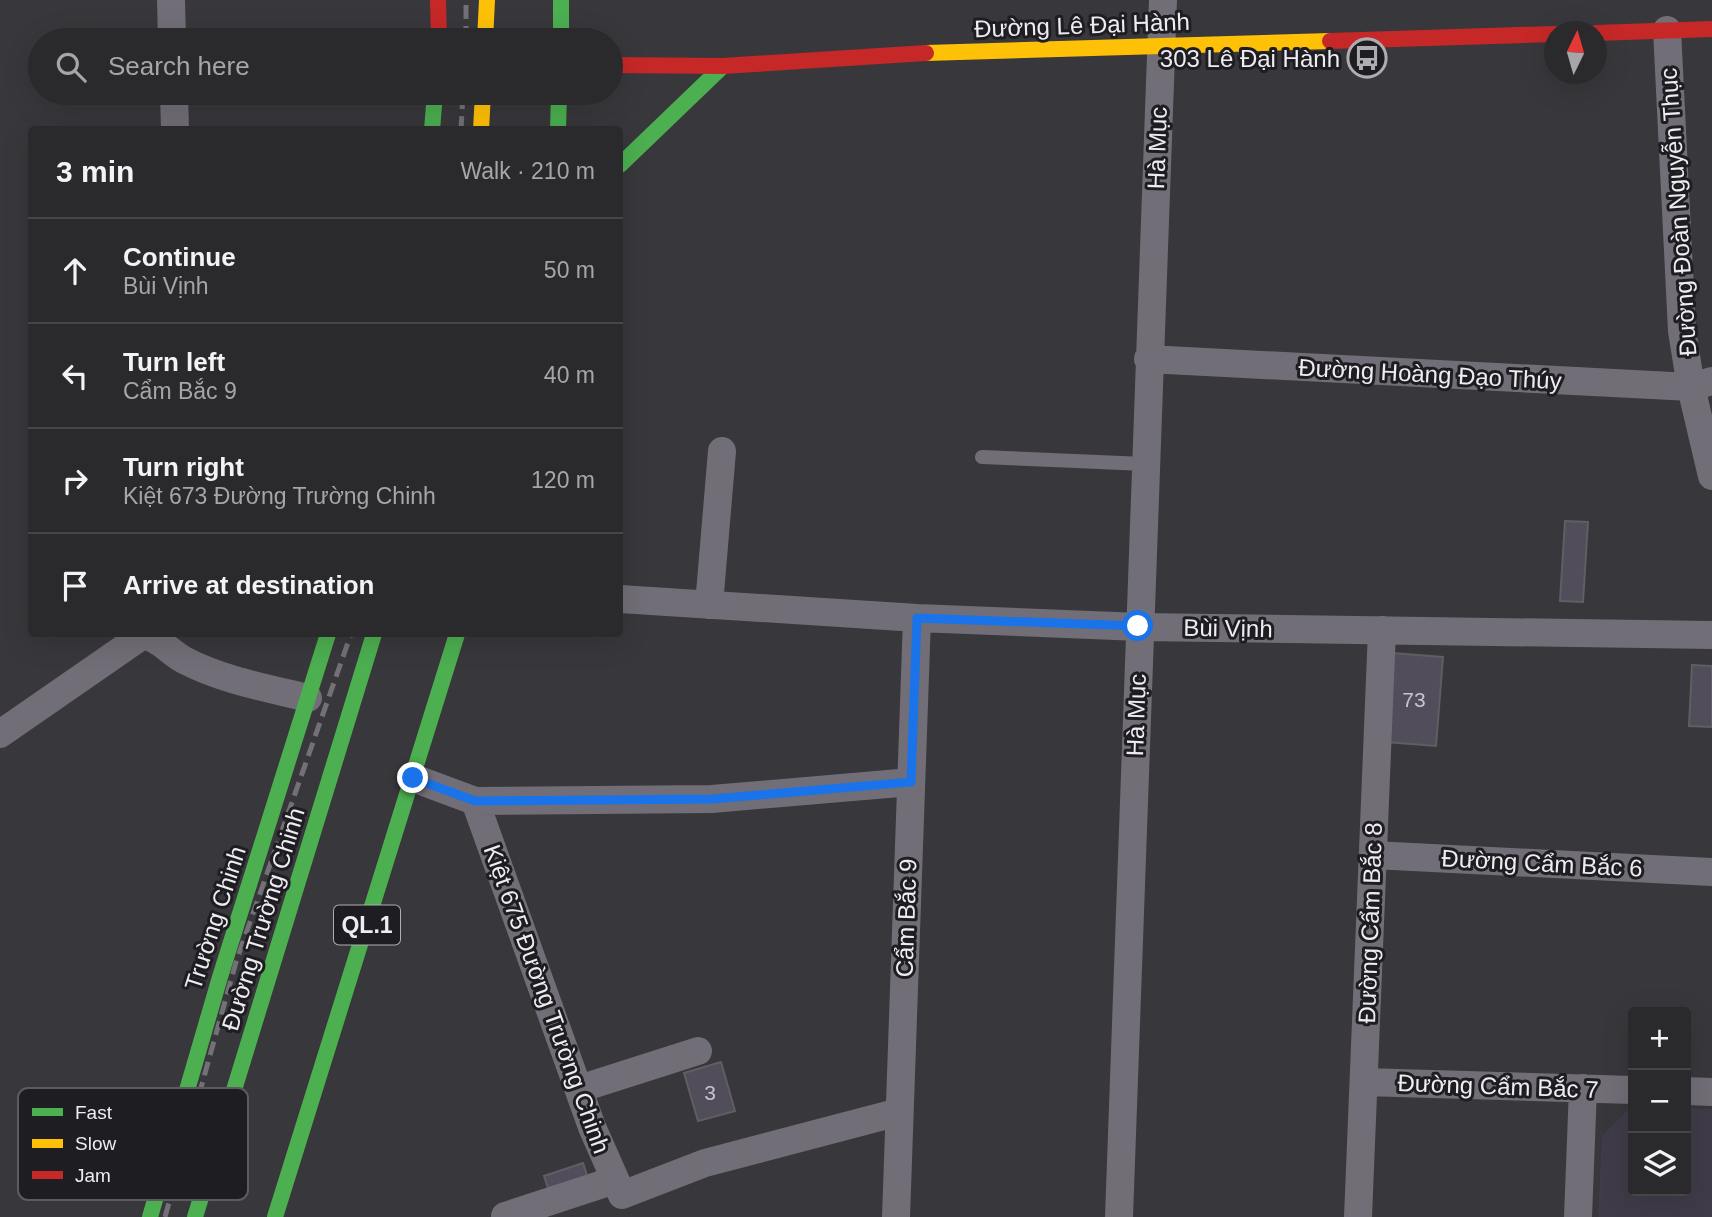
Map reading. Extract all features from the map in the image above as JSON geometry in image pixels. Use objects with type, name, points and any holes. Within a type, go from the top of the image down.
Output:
[{"type":"main road","points":[[438,0],[439,28]]},
{"type":"main road","points":[[485,28],[486,0]]},
{"type":"main road","points":[[561,0],[561,28]]},
{"type":"main road","points":[[1607,33],[1712,29]]},
{"type":"main road","name":"Đường Lê Đại Hành","points":[[623,65],[723,65],[863,55],[1544,34]]},
{"type":"main road","points":[[623,162],[723,65]]},
{"type":"main road","points":[[432,126],[434,105]]},
{"type":"main road","points":[[481,126],[482,105]]},
{"type":"main road","points":[[558,126],[559,105]]},
{"type":"main road","name":"Trường Chinh","points":[[188,1088],[327,637]]},
{"type":"main road","name":"Đường Trường Chinh","points":[[235,1088],[373,637]]},
{"type":"main road","name":"QL.1","points":[[275,1217],[456,637]]},
{"type":"main road","name":"Trường Chinh","points":[[150,1217],[155,1200]]},
{"type":"main road","name":"Đường Trường Chinh","points":[[195,1217],[200,1200]]},
{"type":"street","points":[[171,0],[172,28]]},
{"type":"street","name":"Hà Mục","points":[[1119,1217],[1163,0]]},
{"type":"street","name":"Đường Đoàn Nguyễn Thục","points":[[1667,30],[1682,331],[1701,384],[1712,476]]},
{"type":"street","points":[[174,105],[174,126]]},
{"type":"street","name":"Đường Hoàng Đạo Thúy","points":[[1148,359],[1701,384]]},
{"type":"street","points":[[709,605],[722,451]]},
{"type":"street","name":"Bùi Vịnh","points":[[623,599],[917,618],[1140,627],[1712,635]]},
{"type":"street","name":"Cẩm Bắc 9","points":[[896,1217],[917,618]]},
{"type":"street","name":"Đường Cẩm Bắc 8","points":[[1358,1217],[1382,630]]},
{"type":"street","points":[[0,734],[134,637]]},
{"type":"street","points":[[153,637],[182,660],[235,680],[309,698]]},
{"type":"street","points":[[413,778],[475,801],[712,799],[911,782]]},
{"type":"street","name":"Kiệt 675 Đường Trường Chinh","points":[[475,801],[579,1089],[619,1188]]},
{"type":"street","name":"Đường Cẩm Bắc 6","points":[[1373,855],[1712,872]]},
{"type":"street","points":[[579,1089],[698,1051]]},
{"type":"street","name":"Đường Cẩm Bắc 7","points":[[1364,1082],[1628,1090]]},
{"type":"street","points":[[1578,1217],[1583,1088]]},
{"type":"street","points":[[1691,1091],[1712,1092]]},
{"type":"street","points":[[505,1216],[900,1112]]},
{"type":"lane","points":[[982,457],[1145,464]]},
{"type":"shaded area","points":[[1691,1108],[1712,1109],[1712,1217],[1598,1217],[1602,1136],[1628,1109],[1628,1196],[1691,1196]]},
{"type":"building","points":[[1565,521],[1588,522],[1583,602],[1560,601]]},
{"type":"building","points":[[1392,653],[1443,657],[1436,746],[1386,742]]},
{"type":"building","points":[[1692,665],[1712,666],[1712,727],[1689,726]]},
{"type":"building","points":[[721,1062],[735,1111],[698,1121],[684,1073]]},
{"type":"building","points":[[583,1163],[590,1184],[551,1197],[544,1176]]},
{"type":"railway","points":[[466,0],[466,28]]},
{"type":"railway","points":[[461,126],[462,105]]},
{"type":"railway","points":[[201,1088],[236,962],[350,637]]},
{"type":"railway","points":[[165,1217],[170,1200]]},
{"type":"traffic: fast","points":[[561,0],[561,28]]},
{"type":"traffic: fast","points":[[623,162],[723,66]]},
{"type":"traffic: fast","points":[[432,126],[434,105]]},
{"type":"traffic: fast","points":[[558,126],[559,105]]},
{"type":"traffic: fast","points":[[188,1088],[327,637]]},
{"type":"traffic: fast","points":[[235,1088],[373,637]]},
{"type":"traffic: fast","points":[[275,1217],[456,637]]},
{"type":"traffic: fast","points":[[150,1217],[155,1200]]},
{"type":"traffic: fast","points":[[195,1217],[200,1200]]},
{"type":"traffic: slow","points":[[486,28],[487,0]]},
{"type":"traffic: slow","points":[[926,53],[1330,41]]},
{"type":"traffic: slow","points":[[481,126],[482,105]]},
{"type":"traffic: jam","points":[[438,0],[439,28]]},
{"type":"traffic: jam","points":[[1607,33],[1712,29]]},
{"type":"traffic: jam","points":[[1330,41],[1544,34]]},
{"type":"traffic: jam","points":[[623,65],[723,66],[926,53]]},
{"type":"place","name":"303 Lê Đại Hành","points":[[1367,58]]},
{"type":"route","points":[[413,778],[475,801],[712,799],[911,782],[917,618],[1138,626]]}]
